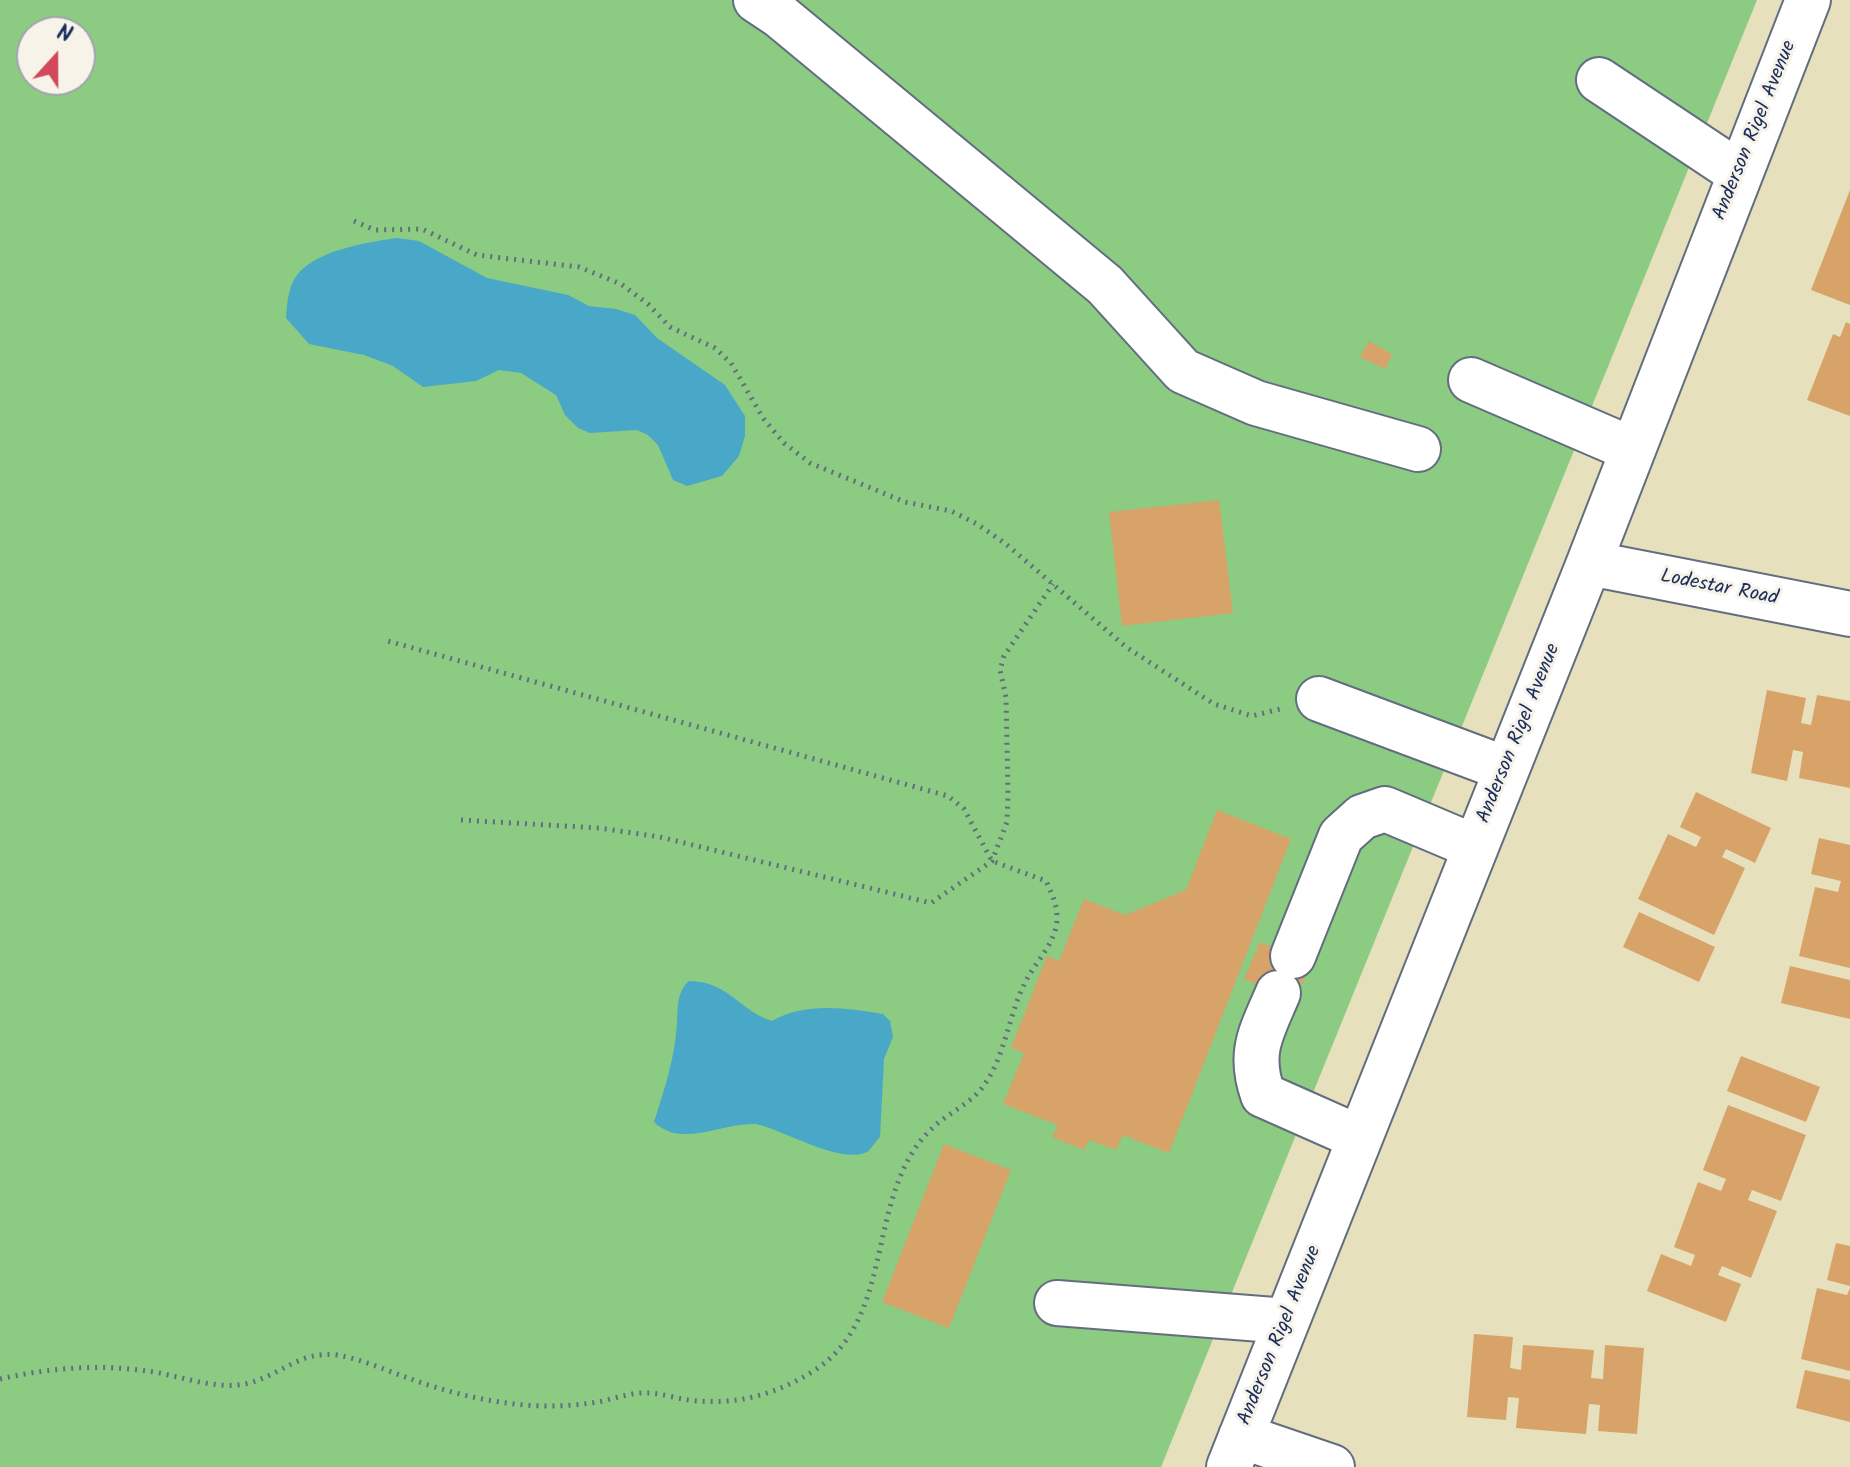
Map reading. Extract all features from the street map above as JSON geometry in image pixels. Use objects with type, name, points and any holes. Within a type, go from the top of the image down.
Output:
[{"type":"street","points":[[756,0],[780,16],[1105,285],[1183,371],[1256,403],[1418,449]]},
{"type":"street","name":"Anderson Rigel Avenue","points":[[1235,1452],[1589,563],[1808,0]]},
{"type":"street","points":[[1599,80],[1739,173]]},
{"type":"street","points":[[1471,380],[1631,449]]},
{"type":"street","name":"Lodestar Road","points":[[1589,563],[1850,614]]},
{"type":"street","points":[[1319,699],[1506,769]]},
{"type":"street","points":[[1360,1138],[1263,1095],[1255,1072],[1256,1046],[1341,836],[1362,817],[1385,809],[1475,847]]},
{"type":"street","points":[[1057,1303],[1287,1321]]},
{"type":"street","points":[[1235,1452],[1332,1467]]},
{"type":"path","points":[[354,221],[375,230],[422,229],[477,255],[579,267],[621,284],[648,304],[670,327],[715,348],[731,363],[763,418],[784,443],[810,463],[905,502],[951,511],[1006,544],[1126,647],[1214,704],[1252,716],[1319,699]]},
{"type":"path","points":[[461,820],[599,828],[660,837],[931,903],[992,861],[1007,822],[1006,697],[1000,670],[1004,656],[1053,584]]},
{"type":"path","points":[[0,1379],[53,1369],[119,1368],[224,1386],[270,1376],[303,1357],[335,1355],[468,1396],[532,1406],[590,1404],[646,1393],[687,1400],[739,1402],[769,1394],[806,1375],[840,1346],[857,1322],[901,1169],[914,1148],[937,1124],[968,1102],[994,1070],[1026,981],[1048,946],[1057,924],[1056,902],[1046,881],[992,861],[964,809],[948,796],[384,640]]},
{"type":"green space","points":[[0,0],[1757,0],[1161,1467],[0,1467]]},
{"type":"water","points":[[397,238],[419,241],[487,278],[568,295],[589,306],[635,315],[657,338],[725,385],[745,416],[745,436],[739,456],[722,476],[687,486],[673,480],[658,445],[648,435],[637,430],[590,433],[578,428],[565,415],[556,395],[521,373],[499,370],[476,381],[423,387],[393,366],[364,355],[309,344],[286,318],[290,290],[297,275],[306,266],[330,253]]},
{"type":"water","points":[[689,981],[714,986],[772,1021],[812,1009],[883,1014],[890,1021],[893,1037],[884,1059],[880,1137],[870,1149],[856,1155],[843,1154],[756,1124],[690,1134],[665,1130],[654,1122],[672,1060],[679,1000]]},
{"type":"building","points":[[1850,190],[1850,305],[1811,290]]},
{"type":"building","points":[[1846,322],[1850,324],[1850,416],[1807,400],[1833,334],[1840,337]]},
{"type":"building","points":[[1369,341],[1392,354],[1385,369],[1360,357]]},
{"type":"building","points":[[1219,500],[1233,613],[1122,626],[1109,512]]},
{"type":"building","points":[[1767,690],[1806,698],[1801,723],[1811,725],[1817,695],[1850,701],[1850,788],[1799,778],[1803,752],[1793,750],[1787,781],[1751,773]]},
{"type":"building","points":[[1696,792],[1771,828],[1755,863],[1726,849],[1722,857],[1745,868],[1714,935],[1638,899],[1668,834],[1696,847],[1701,837],[1680,827]]},
{"type":"building","points":[[1217,810],[1291,839],[1169,1153],[1123,1135],[1116,1150],[1089,1140],[1084,1150],[1052,1137],[1058,1125],[1003,1104],[1024,1053],[1011,1048],[1047,956],[1059,961],[1084,899],[1125,915],[1186,890]]},
{"type":"building","points":[[1819,838],[1850,845],[1850,968],[1799,956],[1815,887],[1838,892],[1841,881],[1811,874]]},
{"type":"building","points":[[1639,912],[1715,947],[1699,982],[1623,947]]},
{"type":"building","points":[[1260,942],[1311,963],[1295,1000],[1244,979]]},
{"type":"building","points":[[1790,966],[1850,980],[1850,1019],[1781,1003]]},
{"type":"building","points":[[1741,1056],[1820,1087],[1806,1122],[1727,1091]]},
{"type":"building","points":[[1728,1105],[1806,1135],[1781,1201],[1752,1190],[1748,1200],[1777,1211],[1751,1278],[1722,1266],[1718,1275],[1741,1284],[1726,1322],[1647,1291],[1661,1254],[1691,1266],[1695,1255],[1674,1247],[1698,1182],[1721,1191],[1726,1179],[1703,1170]]},
{"type":"building","points":[[944,1144],[1011,1170],[949,1328],[882,1302]]},
{"type":"building","points":[[1836,1243],[1850,1246],[1850,1286],[1827,1280]]},
{"type":"building","points":[[1817,1288],[1847,1295],[1850,1288],[1850,1371],[1801,1359]]},
{"type":"building","points":[[1474,1334],[1513,1337],[1510,1368],[1521,1370],[1523,1345],[1594,1350],[1591,1378],[1603,1379],[1605,1345],[1644,1348],[1637,1434],[1598,1431],[1600,1405],[1589,1404],[1586,1434],[1516,1428],[1519,1398],[1508,1397],[1506,1420],[1467,1417]]},
{"type":"building","points":[[1805,1370],[1850,1380],[1850,1422],[1796,1408]]}]
